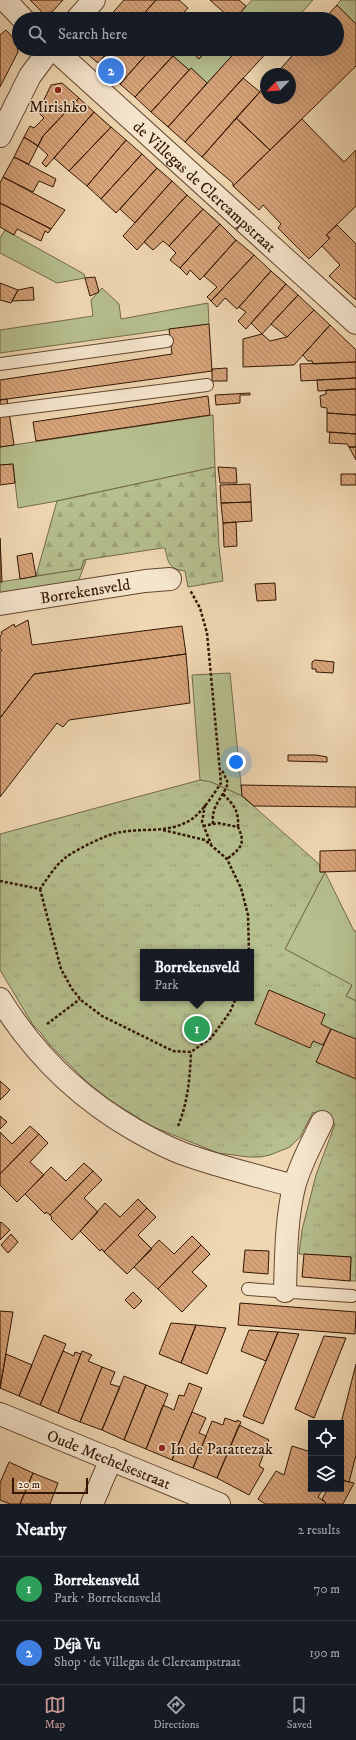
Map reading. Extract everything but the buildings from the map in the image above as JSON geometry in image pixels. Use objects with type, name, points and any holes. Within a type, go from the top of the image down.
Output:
[{"type":"street","points":[[5,0],[16,12]]},
{"type":"street","points":[[83,12],[94,0]]},
{"type":"street","points":[[0,134],[30,76],[45,56]]},
{"type":"street","name":"de Villegas de Clercampstraat","points":[[62,56],[356,323]]},
{"type":"street","name":"Borrekensveld","points":[[0,604],[145,581],[170,579]]},
{"type":"street","points":[[0,998],[29,1040],[56,1070],[72,1086],[94,1104],[124,1124],[182,1154],[294,1186]]},
{"type":"street","points":[[285,1291],[288,1226],[294,1186],[322,1122]]},
{"type":"street","name":"Oude Mechelsestraat","points":[[0,1414],[218,1504]]},
{"type":"street","points":[[92,1504],[111,1459]]},
{"type":"lane","points":[[0,364],[167,341]]},
{"type":"lane","points":[[0,412],[207,385]]},
{"type":"lane","points":[[248,1290],[352,1296]]},
{"type":"path","points":[[40,889],[64,858],[78,850],[119,832],[171,829],[188,822],[205,805],[221,783],[207,633],[200,608],[192,592],[182,581],[170,579]]},
{"type":"path","points":[[213,824],[212,814],[228,783],[220,766]]},
{"type":"path","points":[[223,794],[232,803],[238,816],[238,827],[242,836],[241,845],[238,851],[226,859]]},
{"type":"path","points":[[205,805],[202,822],[211,846]]},
{"type":"path","points":[[203,826],[218,823],[238,827]]},
{"type":"path","points":[[160,830],[205,840],[226,859],[241,888],[248,915],[249,949]]},
{"type":"path","points":[[0,881],[40,889]]},
{"type":"path","points":[[40,889],[61,969],[80,999],[102,1016],[173,1051],[191,1052],[211,1038],[230,1012],[235,1001]]},
{"type":"path","points":[[29,1040],[45,1025],[80,999]]},
{"type":"path","points":[[169,1148],[183,1113],[190,1081],[191,1052]]},
{"type":"green space","points":[[252,0],[313,0],[302,12],[241,12]]},
{"type":"green space","points":[[341,0],[356,0],[356,24],[337,5]]},
{"type":"green space","points":[[173,56],[232,56],[207,83],[191,68],[189,70]]},
{"type":"green space","points":[[5,230],[84,274],[85,278],[57,283],[0,253],[0,238]]},
{"type":"green space","points":[[102,288],[119,304],[121,319],[208,303],[209,324],[0,353],[0,330],[93,316],[91,300]]},
{"type":"green space","points":[[213,415],[215,467],[18,508],[13,464],[0,465],[0,447]]},
{"type":"green space","points":[[215,467],[219,547],[223,581],[188,587],[185,571],[172,567],[168,561],[165,548],[84,560],[81,569],[36,576],[57,501]]},
{"type":"green space","points":[[84,560],[86,561],[78,582],[0,596],[0,582],[81,569]]},
{"type":"green space","points":[[230,673],[242,796],[211,782],[200,780],[192,675]]},
{"type":"green space","points":[[200,780],[211,782],[242,796],[320,865],[320,872],[325,872],[285,949],[352,985],[346,996],[356,1001],[356,1281],[350,1281],[351,1257],[299,1254],[302,1230],[316,1175],[335,1124],[313,1112],[300,1137],[290,1147],[270,1155],[260,1157],[218,1153],[151,1126],[110,1100],[87,1082],[50,1045],[33,1025],[0,970],[0,834]]},
{"type":"green space","points":[[325,872],[354,931],[356,931],[356,1001],[346,996],[352,986],[285,949]]},
{"type":"place","name":"Déjà Vu","points":[[111,71]]},
{"type":"place","name":"Mirishko","points":[[58,90]]},
{"type":"place","name":"Borrekensveld","points":[[197,1029]]},
{"type":"place","name":"In de Patattezak","points":[[162,1448]]}]
